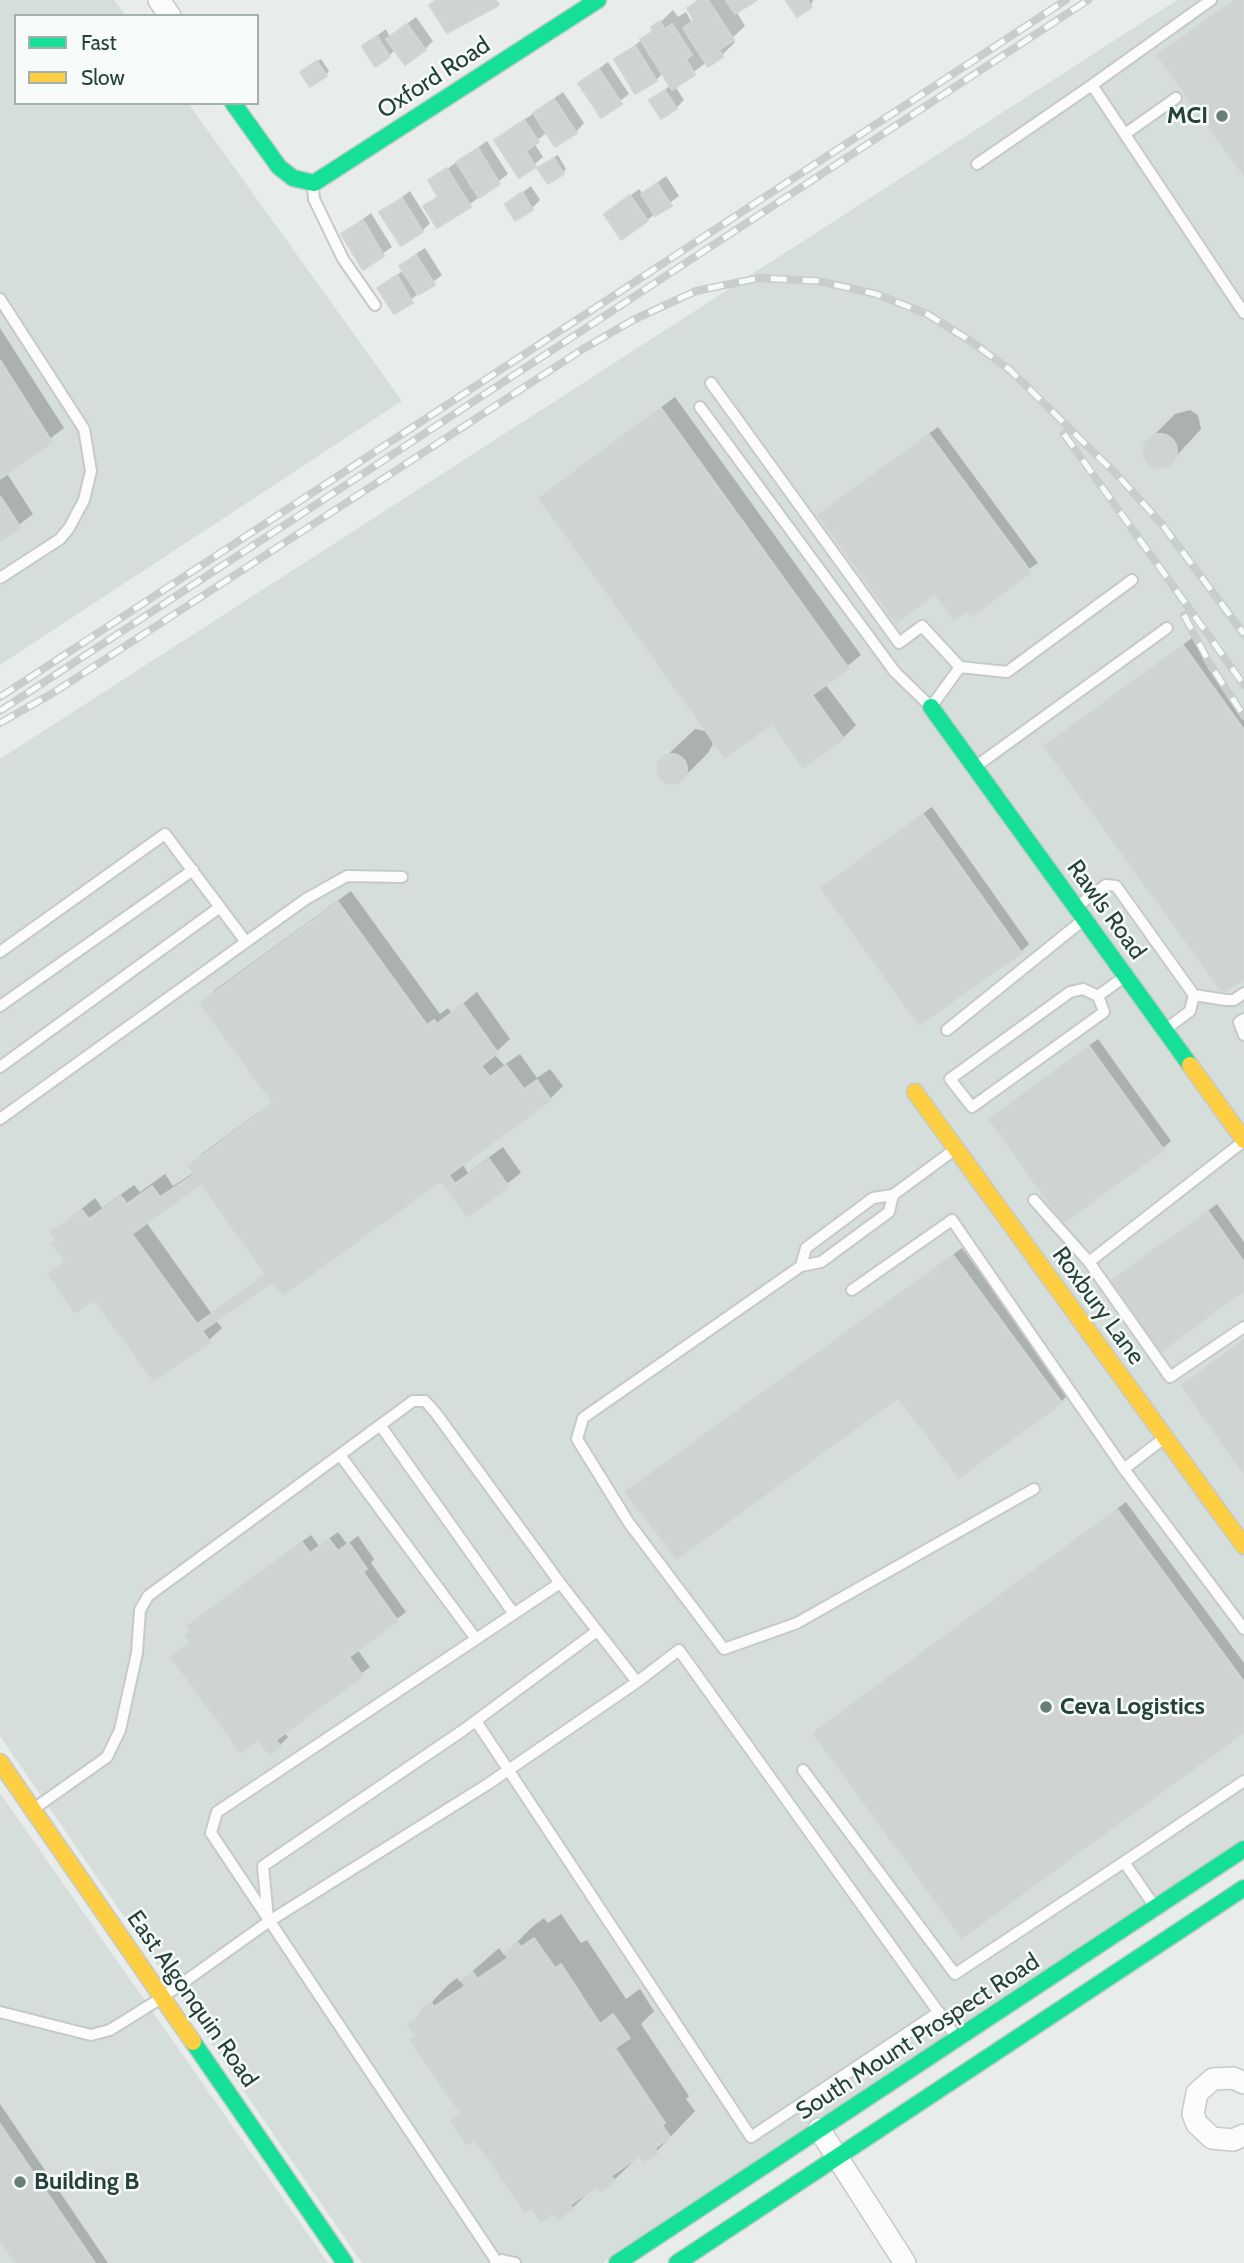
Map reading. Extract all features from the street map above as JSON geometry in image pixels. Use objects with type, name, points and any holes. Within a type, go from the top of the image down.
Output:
[{"type":"main road","name":"Oxford Road","points":[[314,183],[598,0]]},
{"type":"main road","points":[[234,105],[279,167],[293,178],[314,183]]},
{"type":"main road","name":"Rawls Road","points":[[931,707],[1165,1030],[1239,1122],[1244,1141]]},
{"type":"main road","name":"Roxbury Lane","points":[[915,1092],[1244,1546]]},
{"type":"main road","name":"East Algonquin Road","points":[[0,1762],[345,2263]]},
{"type":"main road","name":"South Mount Prospect Road","points":[[617,2263],[1244,1849]]},
{"type":"main road","points":[[677,2263],[1244,1888]]},
{"type":"street","points":[[1244,2083],[1233,2078],[1213,2079],[1197,2093],[1193,2114],[1197,2124],[1212,2138],[1233,2140],[1244,2135]]},
{"type":"street","points":[[819,2129],[905,2263]]},
{"type":"lane","points":[[977,164],[1212,0]]},
{"type":"lane","points":[[1092,85],[1244,311]]},
{"type":"lane","points":[[1125,134],[1176,98]]},
{"type":"lane","points":[[314,183],[314,198],[338,251],[374,305]]},
{"type":"lane","points":[[0,299],[85,429],[91,471],[84,500],[60,539],[0,578]]},
{"type":"lane","points":[[711,383],[900,643],[922,626],[960,667],[1007,672],[1132,580]]},
{"type":"lane","points":[[700,407],[895,672],[931,707],[960,667]]},
{"type":"lane","points":[[975,767],[1167,628]]},
{"type":"lane","points":[[0,952],[165,834],[246,942]]},
{"type":"lane","points":[[0,1006],[193,870]]},
{"type":"lane","points":[[0,1119],[306,899],[347,876],[402,877]]},
{"type":"lane","points":[[947,1030],[1080,913],[1106,886],[1116,886],[1194,995],[1234,1000],[1244,993]]},
{"type":"lane","points":[[0,1067],[220,906]]},
{"type":"lane","points":[[1098,996],[1125,975]]},
{"type":"lane","points":[[1083,989],[1098,996],[1104,1012],[972,1107],[950,1079],[1070,992],[1083,989]]},
{"type":"lane","points":[[1165,1030],[1190,1011],[1194,995]]},
{"type":"lane","points":[[1244,1019],[1240,1022],[1244,1035]]},
{"type":"lane","points":[[1090,1262],[1244,1141]]},
{"type":"lane","points":[[801,1266],[806,1248],[873,1198],[893,1195],[956,1149]]},
{"type":"lane","points":[[893,1195],[889,1212],[821,1262],[801,1266],[583,1418],[577,1439],[629,1523],[724,1648],[797,1623],[1034,1489]]},
{"type":"lane","points":[[1034,1200],[1090,1262],[1170,1377],[1244,1327]]},
{"type":"lane","points":[[852,1290],[952,1220],[1124,1469],[1244,1629]]},
{"type":"lane","points":[[33,1810],[107,1757],[120,1730],[137,1653],[140,1610],[148,1596],[413,1401],[425,1401],[560,1583],[638,1682]]},
{"type":"lane","points":[[380,1425],[514,1614]]},
{"type":"lane","points":[[1124,1469],[1165,1437]]},
{"type":"lane","points":[[340,1455],[476,1639]]},
{"type":"lane","points":[[515,2263],[508,2260],[496,2262],[211,1833],[217,1812],[560,1583]]},
{"type":"lane","points":[[268,1922],[264,1866],[476,1721],[597,1631]]},
{"type":"lane","points":[[0,2012],[91,2035],[110,2030],[163,1997],[268,1922],[509,1770],[638,1682],[679,1650],[957,2038]]},
{"type":"lane","points":[[476,1721],[751,2137],[939,2012]]},
{"type":"lane","points":[[803,1770],[955,1974],[1244,1781]]},
{"type":"lane","points":[[1124,1862],[1155,1907]]},
{"type":"shaded area","points":[[0,0],[114,0],[124,14],[14,14],[14,105],[189,105],[402,401],[0,665]]},
{"type":"shaded area","points":[[1177,0],[1244,0],[1244,1838],[603,2263],[362,2263],[0,1736],[0,759]]},
{"type":"shaded area","points":[[0,1793],[328,2263],[0,2263]]},
{"type":"building","points":[[437,0],[496,0],[499,5],[447,33],[429,5]]},
{"type":"building","points":[[699,0],[708,0],[734,40],[719,50],[723,57],[708,67],[683,28],[694,20],[687,8]]},
{"type":"building","points":[[726,0],[757,0],[735,14]]},
{"type":"building","points":[[807,0],[812,7],[797,17],[786,1]]},
{"type":"building","name":"MCI","points":[[1235,0],[1244,0],[1244,176],[1157,55]]},
{"type":"building","points":[[660,21],[664,29],[672,24],[692,55],[686,59],[695,75],[672,90],[640,39],[654,31],[651,27]]},
{"type":"building","points":[[407,24],[426,50],[405,65],[386,39]]},
{"type":"building","points":[[377,36],[390,57],[375,67],[362,46]]},
{"type":"building","points":[[635,46],[657,81],[635,94],[614,59]]},
{"type":"building","points":[[317,61],[327,76],[310,87],[300,72]]},
{"type":"building","points":[[599,69],[622,104],[601,118],[578,83]]},
{"type":"building","points":[[665,90],[677,109],[661,119],[649,100]]},
{"type":"building","points":[[554,99],[577,133],[555,147],[533,113]]},
{"type":"building","points":[[524,120],[539,142],[526,151],[536,167],[519,178],[494,140]]},
{"type":"building","points":[[478,148],[500,184],[479,198],[456,162]]},
{"type":"building","points":[[554,158],[564,174],[548,184],[537,168]]},
{"type":"building","points":[[447,168],[471,207],[437,228],[423,206],[438,197],[428,180]]},
{"type":"building","points":[[657,183],[672,206],[655,216],[641,194]]},
{"type":"building","points":[[522,192],[533,210],[515,221],[505,204]]},
{"type":"building","points":[[630,195],[648,221],[621,240],[604,214]]},
{"type":"building","points":[[402,198],[423,232],[401,246],[379,212]]},
{"type":"building","points":[[363,220],[384,256],[363,270],[341,234]]},
{"type":"building","points":[[416,255],[435,285],[418,295],[399,266]]},
{"type":"building","points":[[397,275],[413,303],[394,314],[377,288]]},
{"type":"building","points":[[0,360],[52,442],[0,479]]},
{"type":"building","points":[[661,408],[849,669],[812,695],[844,739],[803,768],[772,724],[725,758],[539,498]]},
{"type":"building","points":[[929,434],[1031,572],[971,617],[967,611],[954,620],[935,594],[896,623],[818,515]]},
{"type":"building","points":[[1160,434],[1172,439],[1177,451],[1172,463],[1160,468],[1148,463],[1143,451],[1148,439]]},
{"type":"building","points":[[0,496],[21,528],[0,541]]},
{"type":"building","points":[[1183,645],[1244,730],[1244,978],[1223,993],[1044,746]]},
{"type":"building","points":[[672,754],[683,758],[687,769],[683,780],[672,784],[661,780],[657,769],[661,758]]},
{"type":"building","points":[[923,814],[1022,953],[919,1025],[821,888]]},
{"type":"building","points":[[338,902],[427,1025],[434,1020],[437,1024],[463,1004],[498,1053],[481,1066],[490,1077],[506,1065],[524,1089],[537,1080],[551,1100],[449,1175],[455,1184],[489,1159],[509,1187],[467,1217],[441,1181],[283,1295],[273,1282],[202,1331],[210,1342],[154,1381],[94,1300],[75,1313],[48,1274],[65,1261],[52,1244],[57,1241],[50,1232],[82,1210],[89,1219],[121,1196],[127,1204],[152,1186],[160,1197],[195,1174],[188,1166],[273,1103],[200,1003]],"holes":[[[201,1184],[266,1275],[197,1324],[132,1234]]]},
{"type":"building","points":[[1089,1046],[1164,1150],[1063,1223],[989,1119]]},
{"type":"building","points":[[1208,1211],[1244,1262],[1244,1290],[1158,1354],[1106,1284]]},
{"type":"building","points":[[953,1255],[1062,1403],[959,1478],[898,1398],[677,1559],[625,1492]]},
{"type":"building","points":[[1244,1340],[1244,1474],[1181,1385]]},
{"type":"building","name":"Ceva Logistics","points":[[1117,1509],[1244,1682],[1244,1732],[962,1938],[813,1733]]},
{"type":"building","points":[[329,1539],[338,1551],[349,1543],[367,1569],[363,1572],[398,1621],[349,1657],[363,1676],[276,1740],[281,1747],[269,1755],[259,1740],[241,1753],[171,1657],[190,1643],[185,1636],[191,1632],[187,1626],[302,1542],[310,1553]]},
{"type":"building","points":[[534,1938],[555,1968],[561,1964],[600,2024],[613,2014],[630,2038],[615,2048],[665,2123],[662,2125],[670,2137],[655,2148],[658,2153],[644,2162],[640,2156],[611,2176],[615,2181],[600,2192],[596,2187],[570,2205],[573,2209],[558,2220],[554,2213],[541,2222],[531,2208],[525,2212],[475,2140],[467,2145],[451,2121],[461,2114],[410,2040],[416,2036],[408,2025],[424,2013],[421,2009],[431,2002],[434,2007],[465,1986],[461,1980],[473,1972],[477,1979],[508,1958],[504,1953],[518,1943],[521,1947]]},
{"type":"building","name":"Building B","points":[[0,2124],[95,2263],[16,2263],[0,2240]]},
{"type":"railway","points":[[0,697],[1066,0]]},
{"type":"railway","points":[[0,711],[1088,0]]},
{"type":"railway","points":[[0,723],[53,693],[583,349],[633,320],[696,291],[759,278],[818,281],[876,294],[927,314],[1010,370],[1120,478],[1161,523],[1244,634]]},
{"type":"railway","points":[[1064,434],[1244,685]]},
{"type":"railway","points":[[1184,615],[1211,666],[1244,716]]},
{"type":"traffic: fast","points":[[234,105],[279,167],[293,178],[314,183],[598,0]]},
{"type":"traffic: fast","points":[[931,707],[1190,1065]]},
{"type":"traffic: fast","points":[[617,2263],[1244,1849]]},
{"type":"traffic: fast","points":[[677,2263],[1244,1888]]},
{"type":"traffic: fast","points":[[193,2042],[345,2263]]},
{"type":"traffic: slow","points":[[1190,1065],[1244,1140]]},
{"type":"traffic: slow","points":[[915,1092],[1244,1546]]},
{"type":"traffic: slow","points":[[0,1762],[193,2042]]},
{"type":"place","name":"MCI","points":[[1222,116]]},
{"type":"place","name":"Ceva Logistics","points":[[1046,1707]]},
{"type":"place","name":"Building B","points":[[20,2182]]}]
